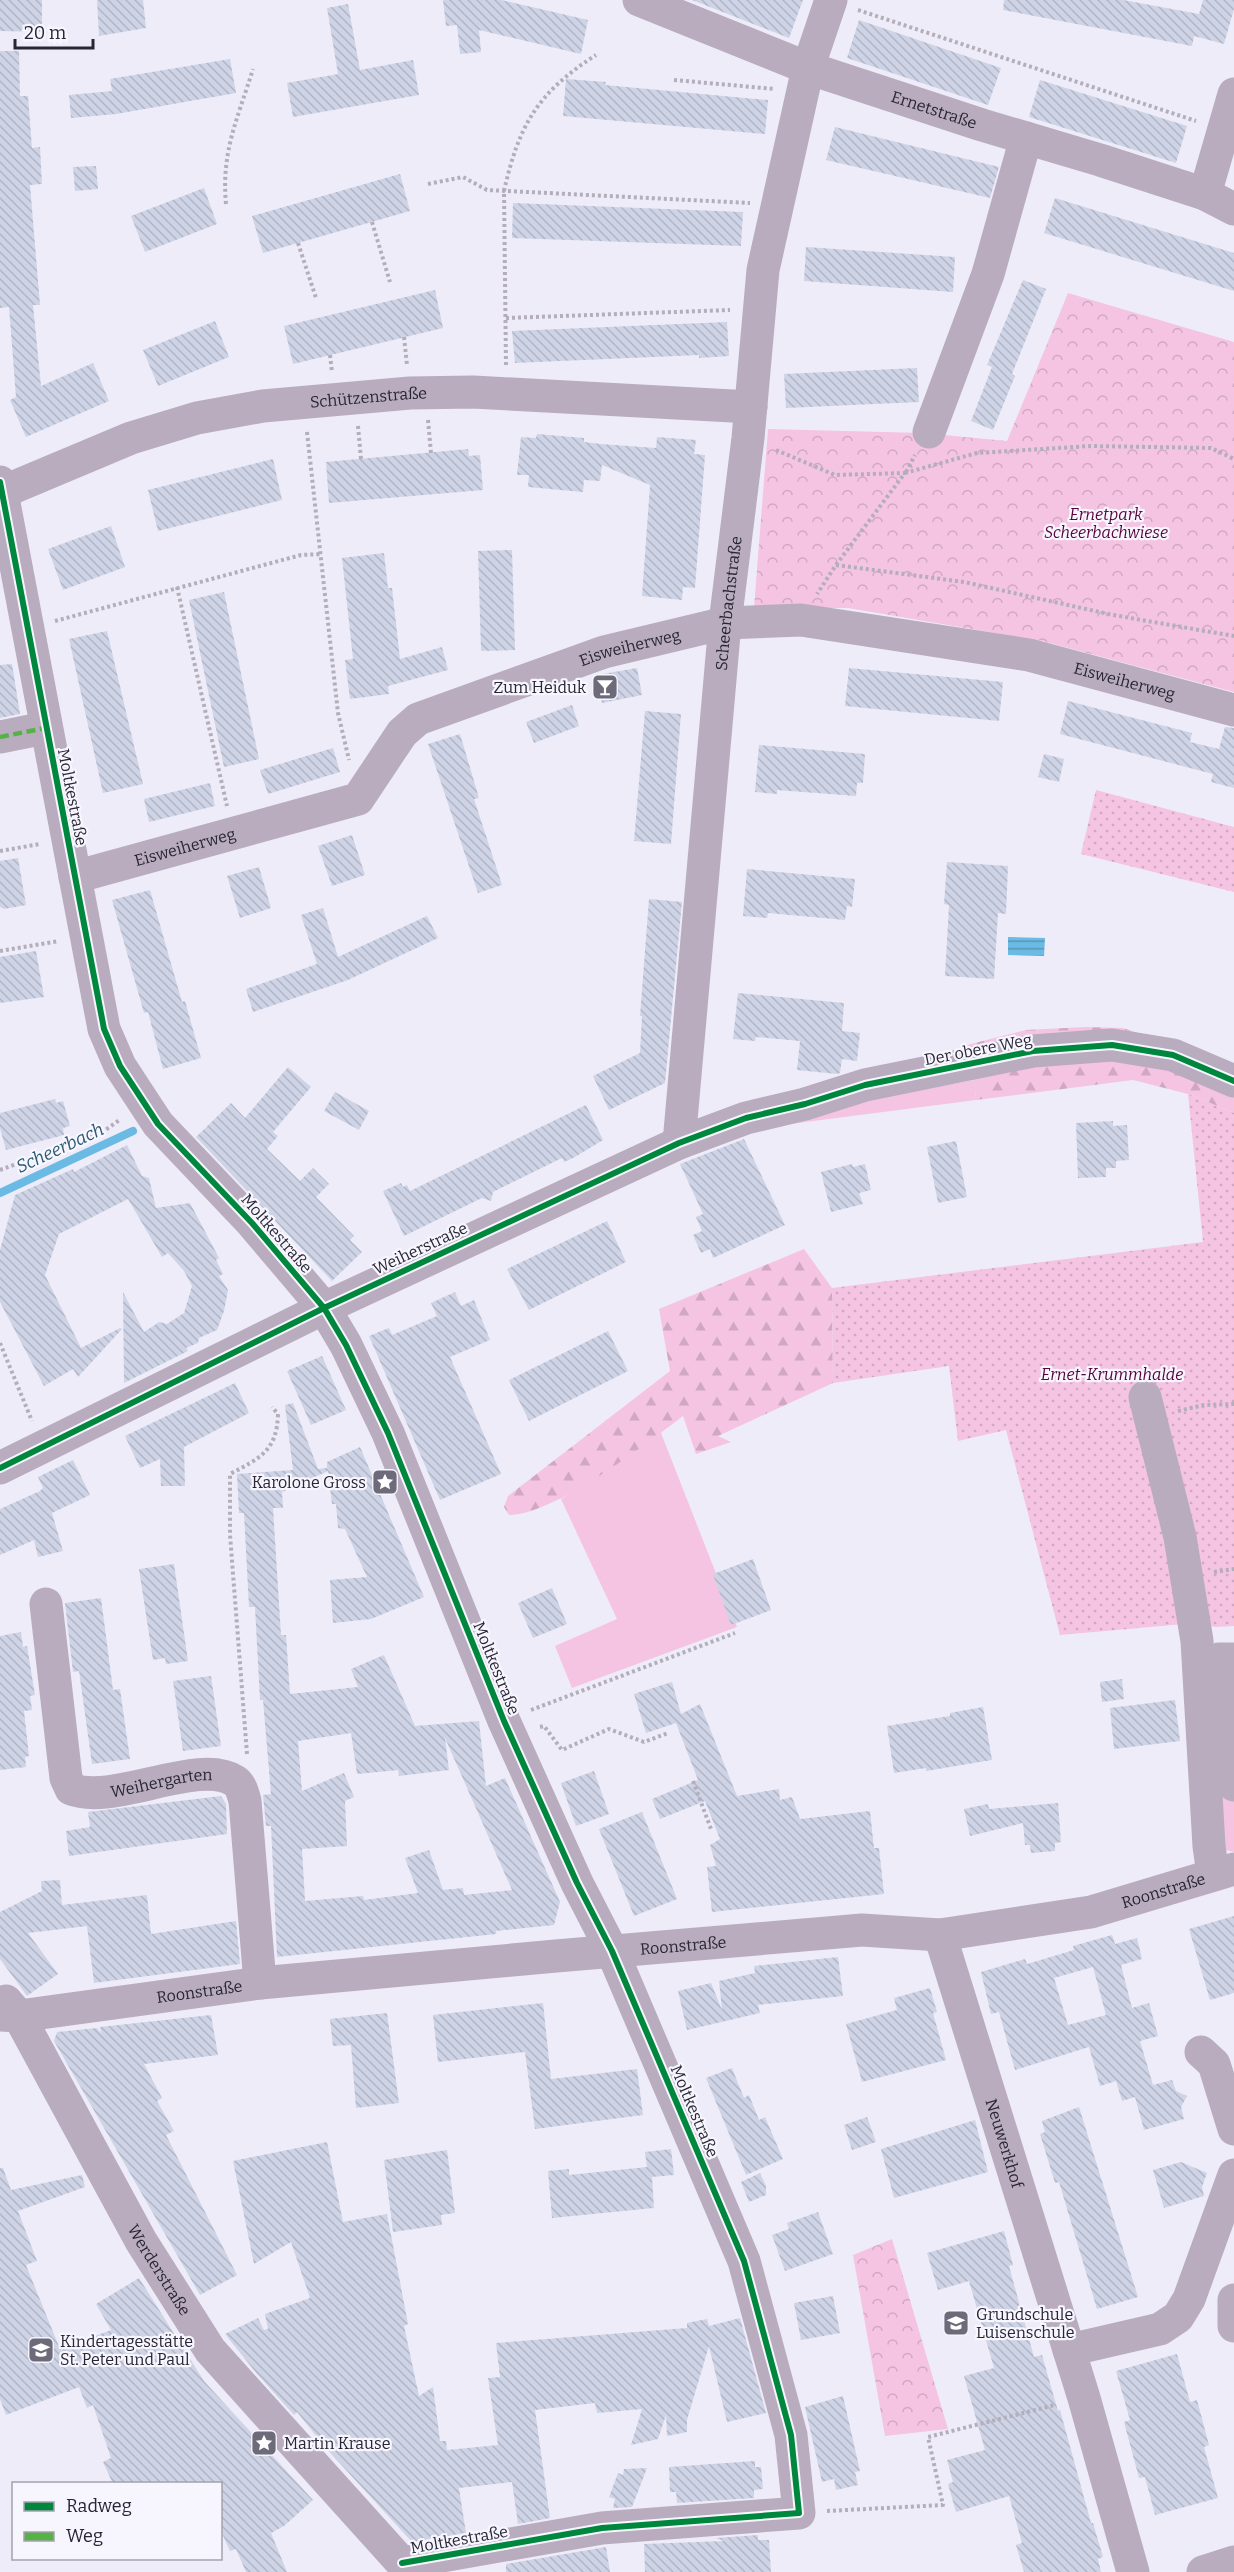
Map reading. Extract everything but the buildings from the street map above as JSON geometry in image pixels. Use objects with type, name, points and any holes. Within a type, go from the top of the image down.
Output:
[{"type":"street","name":"Ernetstraße","points":[[639,0],[805,80],[1026,138],[1204,194],[1234,209]]},
{"type":"street","name":"Scheerbachstraße","points":[[680,1143],[725,623],[750,422],[763,270],[805,80],[831,0]]},
{"type":"street","points":[[1204,194],[1234,94]]},
{"type":"street","points":[[929,432],[988,274],[1026,138]]},
{"type":"street","name":"Schützenstraße","points":[[1,489],[131,438],[197,418],[263,406],[410,393],[506,394],[750,422]]},
{"type":"street","name":"Moltkestraße","points":[[1,489],[45,728],[105,1029],[120,1066],[158,1124],[252,1223],[324,1308],[346,1345],[388,1433],[504,1721],[577,1883],[612,1951],[744,2261],[791,2435],[799,2513],[602,2528],[406,2567]]},
{"type":"street","name":"Eisweiherweg","points":[[75,877],[358,799],[368,788],[377,767],[402,733],[418,719],[604,652],[725,623],[801,620],[1029,656],[1234,710]]},
{"type":"street","name":"Moltkestraße","points":[[0,736],[45,728]]},
{"type":"street","name":"Der obere Weg","points":[[865,1085],[1034,1051],[1112,1045],[1173,1055],[1234,1081]]},
{"type":"street","name":"Weiherstraße","points":[[0,1468],[324,1308],[680,1143],[746,1118],[805,1104],[865,1085]]},
{"type":"street","points":[[1148,1410],[1158,1438],[1180,1537],[1197,1641],[1209,1846],[1224,1872]]},
{"type":"street","name":"Weihergarten","points":[[46,1604],[66,1778],[71,1789],[80,1793],[110,1792],[200,1775],[220,1776],[234,1780],[240,1786]]},
{"type":"street","points":[[1234,1659],[1220,1659],[1224,1770],[1234,1785]]},
{"type":"street","points":[[240,1786],[245,1801],[260,1983]]},
{"type":"street","name":"Roonstraße","points":[[6,2008],[260,1983],[862,1930],[940,1935],[1100,1910],[1224,1872]]},
{"type":"street","name":"Neuwerkhof","points":[[940,1935],[1084,2398],[1133,2572]]},
{"type":"street","name":"Werderstraße","points":[[6,2008],[141,2241],[210,2350],[406,2567]]},
{"type":"street","points":[[1201,2052],[1214,2064],[1234,2129]]},
{"type":"street","points":[[1069,2350],[1160,2329],[1178,2317],[1189,2299],[1234,2175]]},
{"type":"street","points":[[1234,2300],[1232,2317],[1234,2326]]},
{"type":"street","points":[[1203,2572],[1234,2562]]},
{"type":"path","points":[[831,0],[1197,121],[1193,132]]},
{"type":"path","points":[[506,394],[504,191],[519,133],[542,101],[566,75],[596,55]]},
{"type":"path","points":[[226,204],[224,175],[228,145],[253,69]]},
{"type":"path","points":[[674,80],[805,80]]},
{"type":"path","points":[[428,184],[463,177],[487,190],[778,204]]},
{"type":"path","points":[[372,222],[390,282]]},
{"type":"path","points":[[298,243],[316,298]]},
{"type":"path","points":[[506,318],[760,309]]},
{"type":"path","points":[[304,403],[338,713],[349,762],[368,788]]},
{"type":"path","points":[[750,422],[835,475],[905,473],[977,453],[1091,446],[1212,448],[1234,459]]},
{"type":"path","points":[[801,620],[836,565],[905,473]]},
{"type":"path","points":[[27,629],[301,555],[322,554]]},
{"type":"path","points":[[836,565],[964,582],[1113,615],[1234,636]]},
{"type":"path","points":[[177,587],[233,833]]},
{"type":"path","points":[[0,851],[68,839]]},
{"type":"path","points":[[0,951],[86,936]]},
{"type":"path","points":[[0,1170],[101,1133],[143,1102]]},
{"type":"path","points":[[0,1344],[42,1447]]},
{"type":"path","points":[[1148,1410],[1172,1412],[1204,1405],[1234,1404]]},
{"type":"path","points":[[240,1786],[249,1770],[230,1535],[230,1474],[269,1450],[278,1433],[278,1414],[272,1407]]},
{"type":"path","points":[[543,1705],[735,1633]]},
{"type":"path","points":[[562,1750],[609,1729],[644,1742],[668,1733]]},
{"type":"path","points":[[693,1781],[711,1829]]},
{"type":"path","points":[[799,2513],[944,2505],[928,2437],[1084,2398]]},
{"type":"green space","name":"Ernetpark Scheerbachwiese","points":[[1068,293],[1234,342],[1234,692],[1042,641],[848,608],[754,608],[768,429],[923,433],[1007,441]]},
{"type":"green space","points":[[1096,790],[1234,827],[1234,892],[1081,854]]},
{"type":"green space","points":[[1123,1028],[1234,1065],[1234,1113],[1188,1094],[1133,1080],[976,1100],[974,1080],[963,1046],[1026,1030]]},
{"type":"green space","points":[[974,1080],[976,1100],[767,1127],[875,1098]]},
{"type":"green space","name":"Ernet-Krummhalde","points":[[1188,1094],[1234,1113],[1234,1626],[1216,1627],[1195,1623],[1060,1635],[1006,1430],[958,1441],[949,1366],[833,1383],[832,1288],[1203,1242]]},
{"type":"green space","points":[[804,1249],[832,1288],[833,1383],[718,1436],[731,1442],[696,1454],[683,1416],[623,1460],[574,1491],[550,1504],[528,1512],[509,1515],[504,1507],[508,1496],[670,1371],[659,1309]]},
{"type":"green space","points":[[661,1433],[737,1627],[572,1688],[555,1646],[617,1619],[561,1499]]},
{"type":"green space","points":[[1217,1779],[1234,1801],[1234,1852],[1221,1849]]},
{"type":"green space","points":[[892,2239],[948,2429],[885,2436],[853,2255]]},
{"type":"water","points":[[1008,937],[1045,938],[1044,956],[1008,955]]},
{"type":"waterway","name":"Scheerbach","points":[[0,1193],[133,1131]]},
{"type":"marked path","points":[[0,737],[45,728]]},
{"type":"cycle path","points":[[0,482],[104,1029],[120,1066],[158,1124],[252,1223],[324,1308],[346,1345],[388,1433],[504,1721],[577,1883],[612,1951],[744,2261],[791,2435],[799,2513],[602,2528],[402,2563]]},
{"type":"cycle path","points":[[0,1468],[324,1308],[679,1143],[746,1118],[805,1104],[865,1085],[1033,1051],[1112,1045],[1173,1055],[1234,1081]]},
{"type":"place","name":"Zum Heiduk","points":[[605,687]]},
{"type":"place","name":"Karolone Gross","points":[[385,1482]]},
{"type":"place","name":"Grundschule Luisenschule","points":[[956,2323]]},
{"type":"place","name":"Kindertagesstätte St. Peter und Paul","points":[[41,2350]]},
{"type":"place","name":"Martin Krause","points":[[264,2443]]}]
